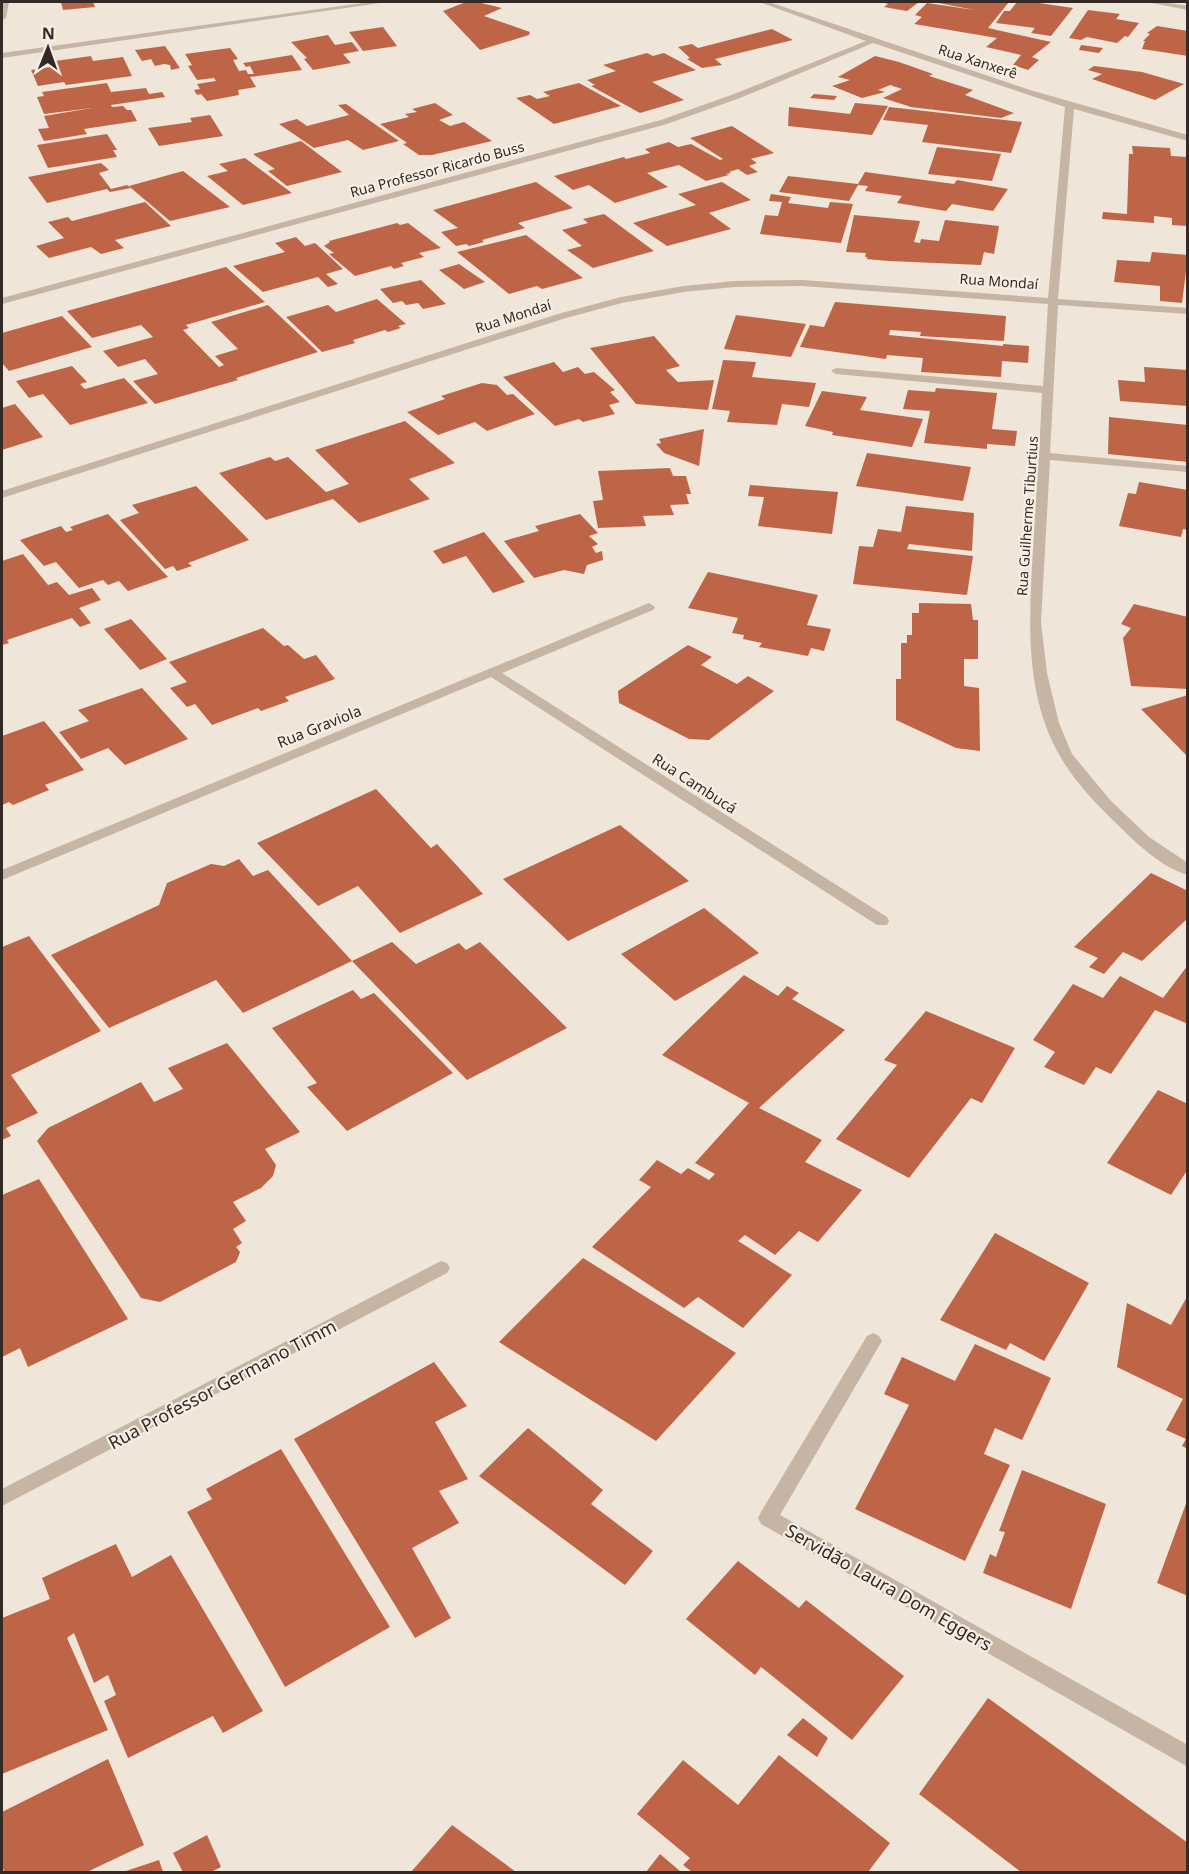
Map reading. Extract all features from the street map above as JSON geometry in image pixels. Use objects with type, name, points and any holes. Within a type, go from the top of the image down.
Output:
[{"type":"street","points":[[2,18],[5,2]]},
{"type":"street","points":[[2,56],[383,2]]},
{"type":"street","name":"Rua Xanxerê","points":[[763,2],[1070,105],[1188,138]]},
{"type":"street","points":[[1151,2],[1188,8]]},
{"type":"street","name":"Rua Professor Ricardo Buss","points":[[2,301],[664,122],[737,96],[872,40]]},
{"type":"street","name":"Rua Guilherme Tiburtius","points":[[1070,105],[1053,300],[1035,622],[1038,663],[1050,712],[1067,756],[1124,826],[1165,857],[1188,870]]},
{"type":"street","name":"Rua Mondaí","points":[[2,495],[562,316],[621,300],[724,285],[802,283],[1188,311]]},
{"type":"street","points":[[836,371],[1049,390]]},
{"type":"street","points":[[1046,456],[1188,469]]},
{"type":"street","name":"Rua Graviola","points":[[2,875],[649,607]]},
{"type":"street","name":"Rua Cambucá","points":[[492,672],[882,921]]},
{"type":"street","name":"Rua Professor Germano Timm","points":[[2,1498],[441,1268]]},
{"type":"street","name":"Servidão Laura Dom Eggers","points":[[873,1341],[768,1518],[1188,1757]]},
{"type":"building","points":[[61,2],[93,2],[95,7],[63,10]]},
{"type":"building","points":[[466,2],[477,2],[502,8],[484,16],[530,32],[529,35],[480,50],[443,11]]},
{"type":"building","points":[[882,2],[919,2],[907,11],[884,7],[888,4]]},
{"type":"building","points":[[933,2],[1009,2],[988,28],[1051,42],[1032,57],[1039,60],[1028,70],[1013,65],[1021,55],[986,47],[997,38],[914,24],[922,17],[915,15],[927,3],[975,10]]},
{"type":"building","points":[[1017,2],[1073,8],[1051,36],[1031,33],[1035,28],[996,23],[1004,11],[1010,11]]},
{"type":"building","points":[[1088,10],[1120,14],[1116,19],[1139,23],[1128,37],[1125,36],[1117,43],[1087,37],[1081,40],[1069,38]]},
{"type":"building","points":[[1157,26],[1188,31],[1188,56],[1142,49],[1145,41],[1143,41],[1150,34],[1147,33]]},
{"type":"building","points":[[383,27],[397,46],[363,51],[349,32]]},
{"type":"building","points":[[772,29],[793,40],[715,59],[722,65],[702,68],[687,59],[690,58],[678,47],[692,44],[698,48]]},
{"type":"building","points":[[328,35],[335,45],[352,42],[359,51],[343,54],[351,63],[313,70],[304,59],[307,58],[291,42]]},
{"type":"building","points":[[1081,45],[1103,48],[1099,53],[1079,50]]},
{"type":"building","points":[[165,46],[180,68],[171,70],[170,65],[164,64],[155,66],[151,59],[142,61],[135,50]]},
{"type":"building","points":[[230,48],[238,59],[233,60],[239,71],[246,70],[248,74],[254,74],[250,66],[246,67],[243,63],[292,55],[302,70],[250,77],[256,87],[238,90],[239,95],[207,101],[201,94],[197,95],[194,90],[200,89],[197,84],[216,81],[214,78],[197,80],[188,66],[192,65],[185,54]]},
{"type":"building","points":[[647,53],[653,56],[664,53],[696,70],[652,82],[684,100],[640,113],[591,86],[595,85],[587,80],[616,71],[603,65]]},
{"type":"building","points":[[91,56],[93,61],[123,57],[132,76],[66,85],[64,82],[38,86],[31,70],[57,66],[55,61]]},
{"type":"building","points":[[875,56],[899,62],[933,74],[929,76],[973,90],[965,95],[1014,113],[1001,118],[911,107],[883,98],[902,89],[890,85],[878,90],[885,92],[862,98],[832,86],[850,80],[838,77]]},
{"type":"building","points":[[1094,66],[1142,72],[1184,84],[1155,100],[1092,79],[1102,74],[1088,70]]},
{"type":"building","points":[[107,83],[111,92],[146,88],[149,94],[162,92],[165,97],[111,105],[112,107],[123,106],[131,110],[137,121],[84,129],[87,134],[44,141],[38,129],[49,128],[44,116],[92,108],[44,114],[37,97],[44,96],[42,92]]},
{"type":"building","points":[[579,83],[621,106],[554,124],[516,98],[530,95],[537,99],[550,96],[543,92]]},
{"type":"building","points":[[814,94],[837,96],[834,100],[810,98]]},
{"type":"building","points":[[435,103],[453,115],[439,120],[450,126],[464,122],[492,141],[432,155],[419,155],[403,144],[407,143],[380,124],[409,117],[405,114],[417,112],[412,109]]},
{"type":"building","points":[[855,103],[888,106],[872,135],[788,126],[789,107],[850,114]]},
{"type":"building","points":[[346,104],[399,141],[363,150],[348,140],[314,148],[279,124],[297,119],[307,126],[349,115],[338,105]]},
{"type":"building","points":[[889,107],[1022,122],[1011,153],[922,142],[928,125],[883,120]]},
{"type":"building","points":[[210,115],[223,136],[159,146],[148,128],[192,122],[190,118]]},
{"type":"building","points":[[732,126],[774,153],[751,159],[757,163],[749,166],[758,172],[747,175],[738,169],[726,174],[729,175],[706,181],[679,165],[647,173],[668,187],[615,203],[589,185],[573,190],[554,176],[624,157],[626,159],[650,153],[645,149],[669,142],[678,147],[691,144],[720,160],[723,159],[690,138]]},
{"type":"building","points":[[107,134],[117,150],[113,150],[117,157],[48,168],[37,145]]},
{"type":"building","points":[[301,141],[342,172],[287,186],[268,171],[275,169],[253,154]]},
{"type":"building","points":[[1132,146],[1170,148],[1171,156],[1188,157],[1188,226],[1172,225],[1172,218],[1154,216],[1154,223],[1102,219],[1103,212],[1127,214],[1129,154],[1133,154]]},
{"type":"building","points":[[937,147],[1001,154],[992,181],[928,174]]},
{"type":"building","points":[[245,158],[292,193],[243,205],[207,176],[228,171],[219,164]]},
{"type":"building","points":[[101,163],[109,170],[99,173],[111,189],[127,185],[131,188],[110,192],[107,189],[47,203],[28,177]]},
{"type":"building","points":[[183,171],[230,207],[170,221],[129,186]]},
{"type":"building","points":[[865,172],[954,184],[957,180],[1008,189],[993,211],[952,204],[946,211],[897,203],[902,196],[865,191],[868,186],[858,185],[849,201],[779,192],[788,176],[858,184]]},
{"type":"building","points":[[536,182],[573,208],[518,223],[525,228],[469,246],[466,244],[456,246],[441,232],[458,228],[433,210]]},
{"type":"building","points":[[722,182],[751,200],[709,213],[731,229],[667,246],[633,223],[696,205],[678,194]]},
{"type":"building","points":[[771,194],[791,197],[788,203],[828,208],[830,202],[853,204],[841,243],[760,234],[765,215],[778,216],[782,202],[769,201]]},
{"type":"building","points":[[145,202],[171,226],[115,240],[124,248],[101,254],[91,247],[49,258],[36,246],[64,238],[48,222],[68,217],[72,221]]},
{"type":"building","points":[[604,214],[654,251],[593,268],[567,250],[582,246],[562,230],[588,223],[583,219]]},
{"type":"building","points":[[854,215],[920,221],[914,242],[920,243],[921,239],[939,241],[945,220],[999,226],[994,254],[984,252],[981,265],[889,261],[866,259],[868,257],[865,257],[866,253],[846,252]]},
{"type":"building","points":[[397,223],[400,225],[408,223],[441,248],[419,253],[424,257],[401,263],[404,266],[394,269],[391,266],[355,276],[329,254],[334,253],[324,246],[329,241]]},
{"type":"building","points":[[526,235],[583,278],[542,289],[537,286],[509,294],[457,252]]},
{"type":"building","points":[[296,237],[305,246],[315,243],[343,269],[326,274],[338,284],[328,287],[318,277],[263,292],[233,266],[285,252],[275,243]]},
{"type":"building","points":[[1152,252],[1188,255],[1182,303],[1160,301],[1160,286],[1114,282],[1117,260],[1150,262]]},
{"type":"building","points":[[459,264],[485,282],[464,289],[439,270]]},
{"type":"building","points":[[226,267],[265,302],[186,325],[189,328],[183,330],[219,367],[224,365],[215,356],[238,349],[211,322],[268,305],[318,352],[236,378],[238,380],[155,404],[133,381],[158,374],[145,359],[118,367],[103,351],[153,337],[141,325],[92,338],[67,311]]},
{"type":"building","points":[[421,280],[446,304],[423,309],[418,303],[406,305],[402,301],[393,303],[380,289]]},
{"type":"building","points":[[377,299],[406,324],[398,326],[401,328],[388,332],[385,330],[353,340],[355,343],[322,352],[286,317],[328,305],[336,312]]},
{"type":"building","points":[[835,302],[1006,316],[1004,341],[920,336],[921,332],[890,330],[889,335],[1003,346],[1003,344],[1029,346],[1028,363],[1002,361],[1001,377],[921,372],[923,358],[887,355],[886,359],[800,347],[810,325],[824,327]]},
{"type":"building","points":[[736,315],[806,324],[791,357],[724,349]]},
{"type":"building","points":[[62,316],[92,347],[9,371],[2,363],[2,333]]},
{"type":"building","points":[[654,336],[680,366],[666,370],[678,382],[714,380],[708,410],[636,404],[590,348]]},
{"type":"building","points":[[723,360],[756,362],[752,377],[816,383],[809,407],[782,404],[777,425],[727,422],[730,411],[712,409]]},
{"type":"building","points":[[554,362],[563,372],[578,367],[585,374],[594,372],[615,390],[610,392],[620,402],[609,405],[615,414],[583,422],[579,419],[555,426],[503,377]]},
{"type":"building","points":[[72,366],[87,382],[80,384],[85,389],[124,378],[148,403],[70,425],[43,394],[29,398],[16,381]]},
{"type":"building","points":[[1144,367],[1188,370],[1188,406],[1120,401],[1118,380],[1145,382]]},
{"type":"building","points":[[482,383],[497,385],[507,395],[513,394],[535,414],[487,431],[475,422],[438,435],[407,412],[445,399],[441,396]]},
{"type":"building","points":[[936,388],[997,393],[992,429],[1017,431],[1015,446],[987,444],[987,449],[924,443],[930,411],[903,409],[908,390],[935,392]]},
{"type":"building","points":[[822,391],[867,397],[860,410],[923,419],[912,447],[832,435],[833,432],[805,426]]},
{"type":"building","points":[[15,404],[43,437],[2,450],[2,408]]},
{"type":"building","points":[[1109,417],[1188,425],[1188,462],[1108,454]]},
{"type":"building","points":[[405,421],[455,463],[409,479],[430,499],[359,523],[333,499],[266,520],[219,473],[270,457],[275,461],[288,457],[326,492],[349,484],[315,450]]},
{"type":"building","points":[[704,429],[699,466],[664,453],[656,444],[661,443],[659,439]]},
{"type":"building","points":[[867,453],[971,467],[963,501],[856,486]]},
{"type":"building","points":[[670,468],[673,476],[686,476],[691,494],[686,494],[689,504],[670,505],[674,515],[643,516],[646,526],[598,528],[593,501],[603,500],[598,471]]},
{"type":"building","points":[[1139,482],[1188,490],[1188,530],[1183,529],[1181,537],[1119,526],[1128,493],[1136,494]]},
{"type":"building","points":[[750,485],[838,492],[832,534],[758,526],[764,497],[748,496]]},
{"type":"building","points":[[196,486],[249,540],[188,563],[192,566],[177,571],[173,566],[165,569],[120,520],[139,513],[132,505]]},
{"type":"building","points":[[906,506],[974,513],[972,551],[909,544],[907,549],[973,556],[967,595],[853,584],[859,546],[873,547],[878,529],[901,532]]},
{"type":"building","points":[[108,514],[168,577],[128,591],[119,581],[108,585],[103,580],[79,588],[56,562],[44,566],[20,540],[61,526],[66,532],[73,530],[70,527]]},
{"type":"building","points":[[580,514],[598,533],[589,536],[598,544],[592,547],[596,553],[602,551],[603,560],[587,565],[584,574],[564,570],[534,578],[504,541],[539,531],[535,526]]},
{"type":"building","points":[[484,532],[525,582],[493,593],[466,556],[443,564],[433,551]]},
{"type":"building","points":[[23,554],[48,585],[57,582],[69,595],[92,588],[101,600],[79,608],[91,623],[80,627],[72,618],[7,640],[9,643],[2,645],[2,561]]},
{"type":"building","points":[[708,572],[818,595],[807,625],[831,629],[824,651],[811,648],[808,656],[759,647],[762,643],[743,639],[744,635],[732,633],[738,618],[688,608]]},
{"type":"building","points":[[919,603],[971,604],[973,620],[978,620],[978,659],[964,659],[964,686],[979,688],[980,751],[956,748],[896,720],[896,679],[901,679],[901,643],[907,643],[907,635],[912,635],[912,613],[919,613]]},
{"type":"building","points":[[1134,604],[1188,617],[1188,689],[1131,686],[1123,638],[1131,628],[1121,624]]},
{"type":"building","points":[[131,619],[167,659],[140,670],[104,629]]},
{"type":"building","points":[[263,628],[304,659],[316,655],[335,679],[285,697],[289,701],[261,711],[258,708],[212,725],[195,704],[187,707],[170,688],[187,682],[169,662]]},
{"type":"building","points":[[688,645],[712,657],[701,665],[737,684],[748,676],[774,691],[709,740],[689,739],[619,703],[618,691]]},
{"type":"building","points":[[142,688],[188,739],[125,765],[108,748],[81,759],[59,732],[89,721],[78,710]]},
{"type":"building","points":[[1188,695],[1188,757],[1141,709]]},
{"type":"building","points":[[44,721],[84,770],[45,785],[49,790],[13,805],[9,802],[2,805],[2,736]]},
{"type":"building","points":[[376,789],[431,848],[437,844],[483,894],[400,933],[358,886],[318,906],[257,843]]},
{"type":"building","points":[[620,825],[689,881],[568,941],[503,879]]},
{"type":"building","points":[[239,859],[253,876],[268,870],[352,961],[243,1013],[216,980],[109,1028],[51,955],[159,905],[167,883],[211,864],[224,866]]},
{"type":"building","points":[[1151,873],[1188,891],[1188,918],[1142,961],[1123,952],[1104,974],[1089,967],[1098,958],[1074,947]]},
{"type":"building","points":[[704,908],[759,953],[675,1001],[621,954]]},
{"type":"building","points":[[29,936],[101,1031],[11,1075],[38,1113],[6,1128],[11,1136],[2,1140],[2,947]]},
{"type":"building","points":[[392,942],[416,964],[459,943],[466,950],[480,942],[567,1028],[467,1080],[352,961]]},
{"type":"building","points":[[1188,965],[1188,1024],[1155,1010],[1111,1074],[1096,1067],[1084,1085],[1044,1067],[1055,1052],[1033,1040],[1073,984],[1103,998],[1120,976],[1163,998]]},
{"type":"building","points":[[744,975],[778,996],[787,986],[799,993],[792,999],[845,1030],[759,1108],[822,1140],[805,1162],[862,1190],[818,1242],[799,1231],[775,1255],[745,1235],[738,1241],[792,1275],[743,1328],[698,1297],[684,1308],[592,1247],[651,1187],[639,1180],[657,1160],[681,1174],[688,1168],[709,1180],[715,1174],[695,1163],[749,1103],[662,1055]]},
{"type":"building","points":[[353,990],[361,999],[374,993],[453,1073],[347,1131],[307,1087],[317,1083],[272,1028]]},
{"type":"building","points":[[926,1011],[1015,1048],[982,1103],[971,1098],[909,1178],[836,1139],[897,1065],[884,1060]]},
{"type":"building","points":[[227,1043],[300,1132],[265,1149],[276,1165],[273,1176],[261,1188],[233,1202],[246,1221],[233,1229],[242,1243],[236,1247],[240,1252],[236,1262],[160,1302],[141,1298],[37,1141],[48,1128],[141,1082],[154,1102],[183,1089],[168,1068]]},
{"type":"building","points":[[1158,1090],[1188,1104],[1188,1169],[1171,1195],[1107,1163]]},
{"type":"building","points":[[39,1179],[128,1319],[28,1367],[20,1348],[2,1357],[2,1195]]},
{"type":"building","points":[[995,1233],[1089,1283],[1044,1361],[1010,1343],[1006,1350],[940,1320]]},
{"type":"building","points":[[583,1258],[736,1353],[656,1441],[499,1342]]},
{"type":"building","points":[[1188,1295],[1188,1449],[1182,1446],[1186,1439],[1166,1430],[1183,1399],[1117,1367],[1127,1303],[1171,1325]]},
{"type":"building","points":[[975,1344],[1051,1378],[1022,1440],[995,1428],[984,1454],[1010,1465],[965,1561],[855,1509],[909,1405],[884,1394],[902,1357],[955,1381]]},
{"type":"building","points":[[434,1362],[467,1406],[435,1422],[468,1479],[439,1491],[459,1523],[412,1548],[451,1618],[415,1638],[294,1439]]},
{"type":"building","points":[[528,1428],[603,1490],[591,1504],[653,1551],[625,1585],[479,1476]]},
{"type":"building","points":[[281,1449],[390,1627],[285,1687],[187,1512],[212,1499],[206,1489]]},
{"type":"building","points":[[1022,1470],[1106,1504],[1071,1609],[983,1573],[990,1554],[996,1557],[1005,1532],[999,1531]]},
{"type":"building","points":[[1188,1501],[1188,1596],[1157,1583]]},
{"type":"building","points":[[116,1544],[132,1577],[171,1555],[263,1711],[223,1733],[213,1716],[128,1758],[104,1701],[116,1695],[108,1675],[94,1683],[74,1633],[67,1638],[108,1730],[2,1774],[2,1618],[50,1599],[42,1578]]},
{"type":"building","points":[[738,1561],[799,1608],[806,1600],[904,1676],[852,1740],[761,1667],[755,1675],[686,1619]]},
{"type":"building","points":[[988,1698],[1188,1843],[1188,1872],[1021,1872],[919,1794]]},
{"type":"building","points":[[803,1718],[828,1738],[817,1757],[787,1735]]},
{"type":"building","points":[[779,1755],[890,1843],[868,1872],[692,1872],[683,1865],[690,1858],[637,1814],[683,1760],[738,1805]]},
{"type":"building","points":[[108,1759],[144,1845],[87,1872],[4,1872],[2,1812]]},
{"type":"building","points":[[452,1825],[516,1872],[411,1872]]},
{"type":"building","points":[[207,1835],[221,1867],[211,1872],[183,1872],[173,1853]]},
{"type":"building","points":[[660,1854],[681,1872],[646,1872]]},
{"type":"building","points":[[159,1860],[163,1872],[123,1872]]}]
